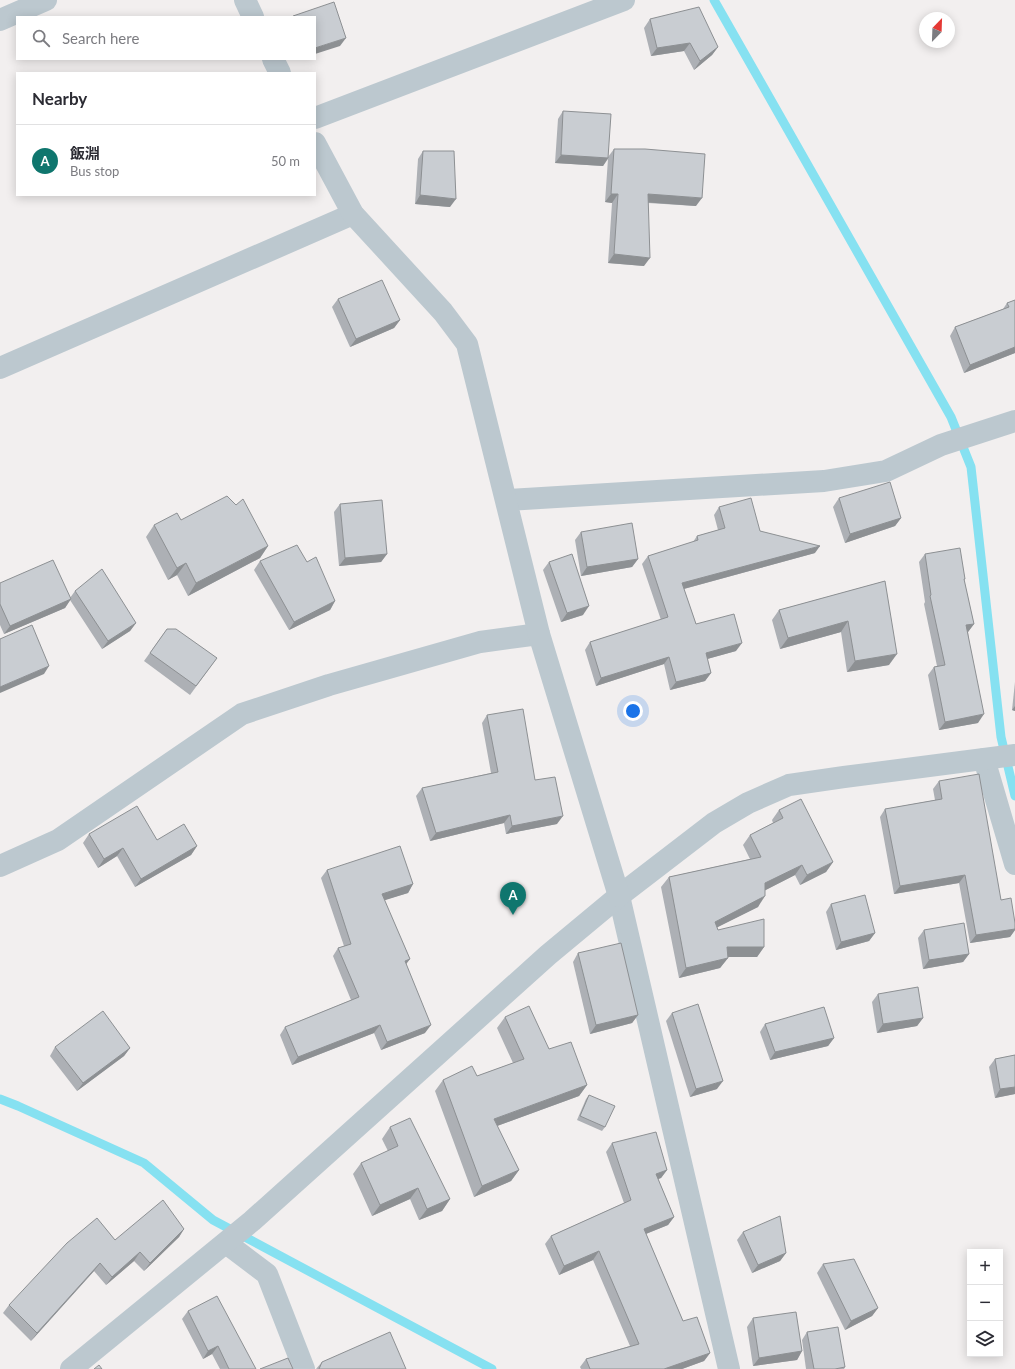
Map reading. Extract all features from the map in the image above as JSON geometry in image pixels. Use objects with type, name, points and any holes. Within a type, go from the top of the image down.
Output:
[{"type":"street","points":[[0,20],[46,0]]},
{"type":"street","points":[[245,0],[253,16]]},
{"type":"street","points":[[316,118],[624,0]]},
{"type":"street","points":[[274,60],[280,72]]},
{"type":"street","points":[[316,145],[353,214],[443,312],[467,344],[507,500],[539,634],[619,896],[729,1369]]},
{"type":"street","points":[[0,368],[353,214]]},
{"type":"street","points":[[507,500],[824,481],[886,471],[942,445],[1015,421]]},
{"type":"street","points":[[0,866],[58,840],[242,714],[329,685],[480,642],[539,634]]},
{"type":"street","points":[[71,1369],[252,1221],[548,955],[619,896],[714,823],[748,803],[789,785],[1015,755]]},
{"type":"street","points":[[985,759],[1015,864]]},
{"type":"street","points":[[228,1241],[267,1274],[304,1369]]},
{"type":"building","points":[[334,2],[346,38],[316,48],[316,16],[293,16]]},
{"type":"building","points":[[699,7],[718,47],[700,61],[690,43],[657,48],[650,19]]},
{"type":"building","points":[[563,111],[611,114],[608,158],[561,155]]},
{"type":"building","points":[[614,149],[645,149],[705,154],[702,198],[648,194],[650,258],[614,254],[618,194],[611,194]]},
{"type":"building","points":[[423,151],[454,151],[456,199],[420,195]]},
{"type":"building","points":[[382,280],[400,320],[356,339],[338,299]]},
{"type":"building","points":[[1015,300],[1015,347],[970,365],[955,327],[1009,307],[1007,303]]},
{"type":"building","points":[[890,482],[901,518],[850,534],[839,498]]},
{"type":"building","points":[[227,496],[236,505],[243,499],[268,546],[196,583],[186,563],[177,568],[154,525],[177,513],[181,520]]},
{"type":"building","points":[[751,498],[760,531],[820,546],[682,583],[696,624],[734,614],[742,643],[706,653],[711,673],[676,682],[669,657],[601,678],[590,642],[668,617],[648,556],[698,540],[697,536],[725,528],[719,507]]},
{"type":"building","points":[[382,500],[387,554],[345,558],[340,504]]},
{"type":"building","points":[[632,523],[638,559],[587,567],[581,532]]},
{"type":"building","points":[[297,545],[307,562],[316,557],[335,601],[294,622],[260,561]]},
{"type":"building","points":[[960,548],[964,579],[974,624],[966,625],[984,714],[945,722],[934,667],[945,665],[930,596],[925,554]]},
{"type":"building","points":[[572,554],[589,606],[567,613],[549,562]]},
{"type":"building","points":[[53,560],[71,599],[10,626],[0,604],[0,583]]},
{"type":"building","points":[[102,569],[136,623],[108,641],[75,591]]},
{"type":"building","points":[[885,581],[897,654],[855,661],[848,621],[788,638],[779,610]]},
{"type":"building","points":[[32,625],[49,666],[0,687],[0,639]]},
{"type":"building","points":[[167,629],[176,629],[217,658],[196,686],[150,653]]},
{"type":"building","points":[[523,709],[535,780],[555,777],[563,816],[512,826],[510,815],[436,833],[422,788],[498,772],[487,715]]},
{"type":"building","points":[[979,774],[1001,900],[1011,898],[1015,929],[976,935],[965,875],[900,886],[885,809],[942,799],[939,781]]},
{"type":"building","points":[[801,799],[833,862],[807,875],[802,865],[765,883],[765,896],[715,922],[718,930],[764,919],[764,947],[727,947],[728,958],[686,968],[669,877],[761,857],[750,835],[783,818],[779,810]]},
{"type":"building","points":[[137,806],[157,840],[184,824],[197,846],[141,879],[123,848],[104,859],[89,834]]},
{"type":"building","points":[[400,846],[413,884],[382,894],[410,959],[405,961],[431,1025],[387,1042],[380,1025],[298,1057],[285,1027],[359,997],[338,948],[351,944],[327,870]]},
{"type":"building","points":[[865,895],[875,933],[841,942],[831,904]]},
{"type":"building","points":[[964,923],[969,954],[929,960],[924,930]]},
{"type":"building","points":[[621,943],[638,1015],[596,1025],[578,953]]},
{"type":"building","points":[[918,987],[923,1018],[883,1024],[878,994]]},
{"type":"building","points":[[698,1004],[723,1081],[696,1089],[672,1013]]},
{"type":"building","points":[[529,1006],[549,1049],[571,1042],[587,1085],[494,1119],[519,1170],[482,1186],[443,1080],[472,1066],[477,1076],[524,1059],[505,1017]]},
{"type":"building","points":[[824,1007],[834,1038],[775,1052],[765,1024]]},
{"type":"building","points":[[103,1011],[130,1048],[83,1083],[55,1047]]},
{"type":"building","points":[[1015,1055],[1015,1087],[1000,1089],[995,1059]]},
{"type":"building","points":[[589,1095],[615,1106],[605,1127],[580,1116]]},
{"type":"building","points":[[410,1118],[450,1199],[427,1209],[418,1188],[380,1205],[361,1163],[398,1146],[390,1127]]},
{"type":"building","points":[[656,1132],[667,1170],[656,1174],[674,1217],[644,1229],[683,1321],[697,1317],[710,1353],[664,1369],[590,1369],[586,1359],[639,1344],[599,1251],[564,1266],[551,1236],[631,1200],[612,1143]]},
{"type":"building","points":[[163,1200],[184,1229],[150,1263],[140,1252],[112,1277],[100,1263],[37,1333],[9,1305],[67,1243],[97,1218],[115,1240]]},
{"type":"building","points":[[780,1216],[786,1253],[758,1265],[743,1232]]},
{"type":"building","points":[[854,1259],[878,1308],[851,1321],[823,1264]]},
{"type":"building","points":[[217,1296],[256,1369],[229,1369],[218,1346],[208,1351],[188,1311]]},
{"type":"building","points":[[796,1312],[802,1351],[759,1358],[753,1318]]},
{"type":"building","points":[[838,1327],[845,1367],[835,1369],[814,1369],[807,1332]]},
{"type":"building","points":[[390,1332],[406,1369],[319,1369],[322,1362]]},
{"type":"building","points":[[288,1358],[293,1369],[260,1369]]},
{"type":"building","points":[[99,1365],[102,1369],[94,1369]]},
{"type":"waterway","points":[[714,0],[951,417],[971,467],[1001,737],[1015,796]]},
{"type":"waterway","points":[[0,1099],[144,1163],[213,1220],[492,1369]]},
{"type":"place","name":"飯淵","points":[[513,915]]}]
